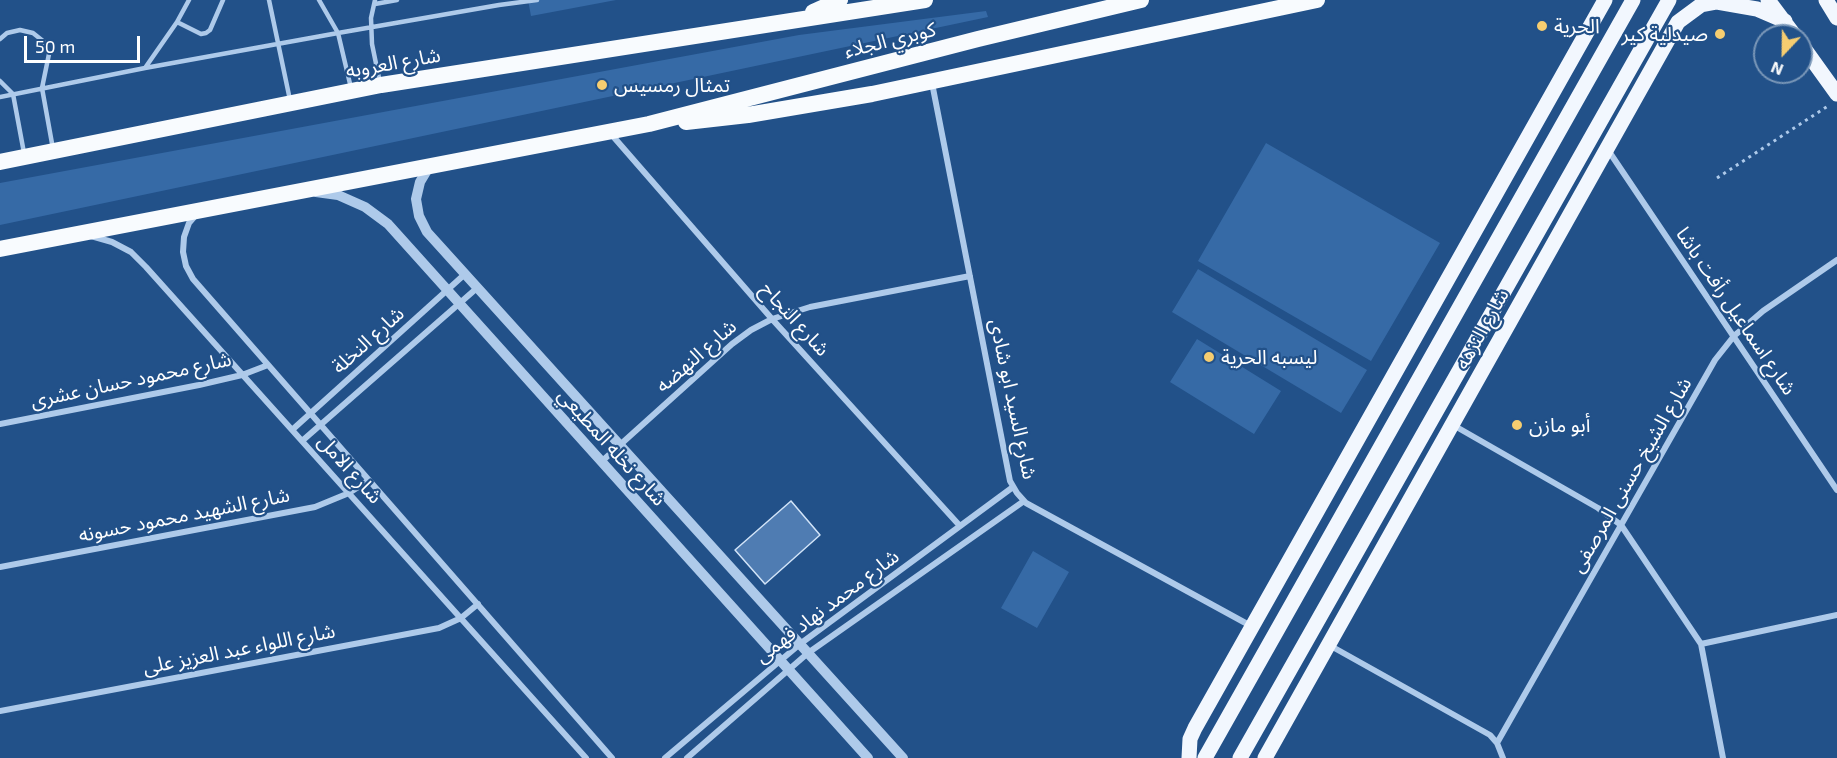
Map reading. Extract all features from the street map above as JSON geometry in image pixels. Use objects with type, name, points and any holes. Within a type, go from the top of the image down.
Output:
[{"type":"highway","points":[[796,20],[840,0]]},
{"type":"highway","name":"كوبري الجلاء","points":[[796,20],[925,0]]},
{"type":"highway","name":"كوبري الجلاء","points":[[649,124],[1141,0]]},
{"type":"highway","points":[[0,249],[649,124],[707,121],[748,115],[932,82],[1317,0]]},
{"type":"highway","name":"شارع العروبه","points":[[0,162],[381,85],[796,20]]},
{"type":"main road","points":[[1189,758],[1190,739],[1195,728],[1605,0]]},
{"type":"main road","points":[[1205,758],[1633,0]]},
{"type":"main road","points":[[1239,758],[1669,0]]},
{"type":"main road","points":[[1768,0],[1787,24]]},
{"type":"main road","points":[[1826,0],[1837,18]]},
{"type":"main road","name":"شارع النزهه","points":[[1265,758],[1608,149],[1673,29],[1684,15],[1700,2],[1747,6],[1785,21]]},
{"type":"main road","points":[[1813,61],[1837,94]]},
{"type":"street","name":"شارع السيد ابو شادى","points":[[932,82],[1013,487],[1024,501],[1251,626]]},
{"type":"street","name":"شارع النجاح","points":[[608,132],[772,319],[960,526]]},
{"type":"street","name":"شارع اسماعيل رأفت باشا","points":[[1608,149],[1837,490]]},
{"type":"street","name":"شارع نخله المطيعي","points":[[429,167],[420,182],[416,199],[419,216],[427,232],[903,758]]},
{"type":"street","name":"شارع نخله المطيعي","points":[[309,191],[338,195],[365,207],[388,224],[868,758]]},
{"type":"street","name":"شارع الامل","points":[[199,212],[189,223],[184,237],[183,252],[186,266],[193,279],[612,758]]},
{"type":"street","name":"شارع الامل","points":[[69,236],[91,236],[112,242],[131,252],[586,758]]},
{"type":"street","name":"شارع الشيخ حسنى المرصفى","points":[[1497,743],[1715,360],[1734,336],[1763,310],[1837,260]]},
{"type":"street","name":"شارع النخلة","points":[[292,430],[465,274]]},
{"type":"street","name":"شارع النهضه","points":[[601,462],[732,344],[751,330],[772,319],[810,307],[970,276]]},
{"type":"street","name":"شارع النخلة","points":[[302,441],[477,288]]},
{"type":"street","name":"شارع محمود حسان عشرى","points":[[0,424],[188,388],[242,375],[268,364]]},
{"type":"street","points":[[1452,425],[1598,508],[1621,525],[1701,644],[1723,758]]},
{"type":"street","name":"شارع الشهيد محمود حسونه","points":[[0,567],[315,507],[349,493],[369,480]]},
{"type":"street","name":"شارع محمد نهاد فهمى","points":[[665,758],[800,644],[1013,487]]},
{"type":"street","name":"شارع محمد نهاد فهمى","points":[[687,758],[808,653],[1024,501]]},
{"type":"street","name":"شارع اللواء عبد العزيز على","points":[[0,711],[439,628],[461,618],[478,604]]},
{"type":"street","points":[[1701,644],[1837,615]]},
{"type":"street","points":[[1329,644],[1490,735],[1497,743],[1503,758]]},
{"type":"lane","points":[[145,68],[177,22],[189,0]]},
{"type":"lane","points":[[177,22],[201,34],[206,33],[210,30],[223,0]]},
{"type":"lane","points":[[270,0],[290,103]]},
{"type":"lane","points":[[319,0],[338,33],[352,91]]},
{"type":"lane","points":[[381,85],[372,44],[371,27],[375,2],[398,0]]},
{"type":"lane","points":[[0,97],[499,2],[537,0]]},
{"type":"lane","points":[[0,39],[6,33],[20,30],[33,33],[43,42],[49,54],[42,88],[54,150]]},
{"type":"lane","points":[[0,81],[13,94],[24,157]]},
{"type":"path","points":[[1717,178],[1837,100]]},
{"type":"shaded area","points":[[528,0],[616,0],[531,16]]},
{"type":"shaded area","points":[[986,11],[988,17],[0,225],[0,183],[799,35]]},
{"type":"shaded area","points":[[1266,143],[1440,243],[1371,361],[1198,261]]},
{"type":"shaded area","points":[[1198,269],[1367,370],[1341,413],[1172,312]]},
{"type":"shaded area","points":[[1197,339],[1281,391],[1254,434],[1170,382]]},
{"type":"shaded area","points":[[1033,551],[1069,572],[1037,628],[1001,608]]},
{"type":"building","points":[[791,501],[820,535],[765,584],[735,550]]},
{"type":"place","name":"الحرية","points":[[1542,26]]},
{"type":"place","name":"صيدلية كير","points":[[1720,34]]},
{"type":"place","name":"تمثال رمسيس","points":[[602,85]]},
{"type":"place","name":"ليسبه الحرية","points":[[1209,357]]},
{"type":"place","name":"أبو مازن","points":[[1517,425]]}]
